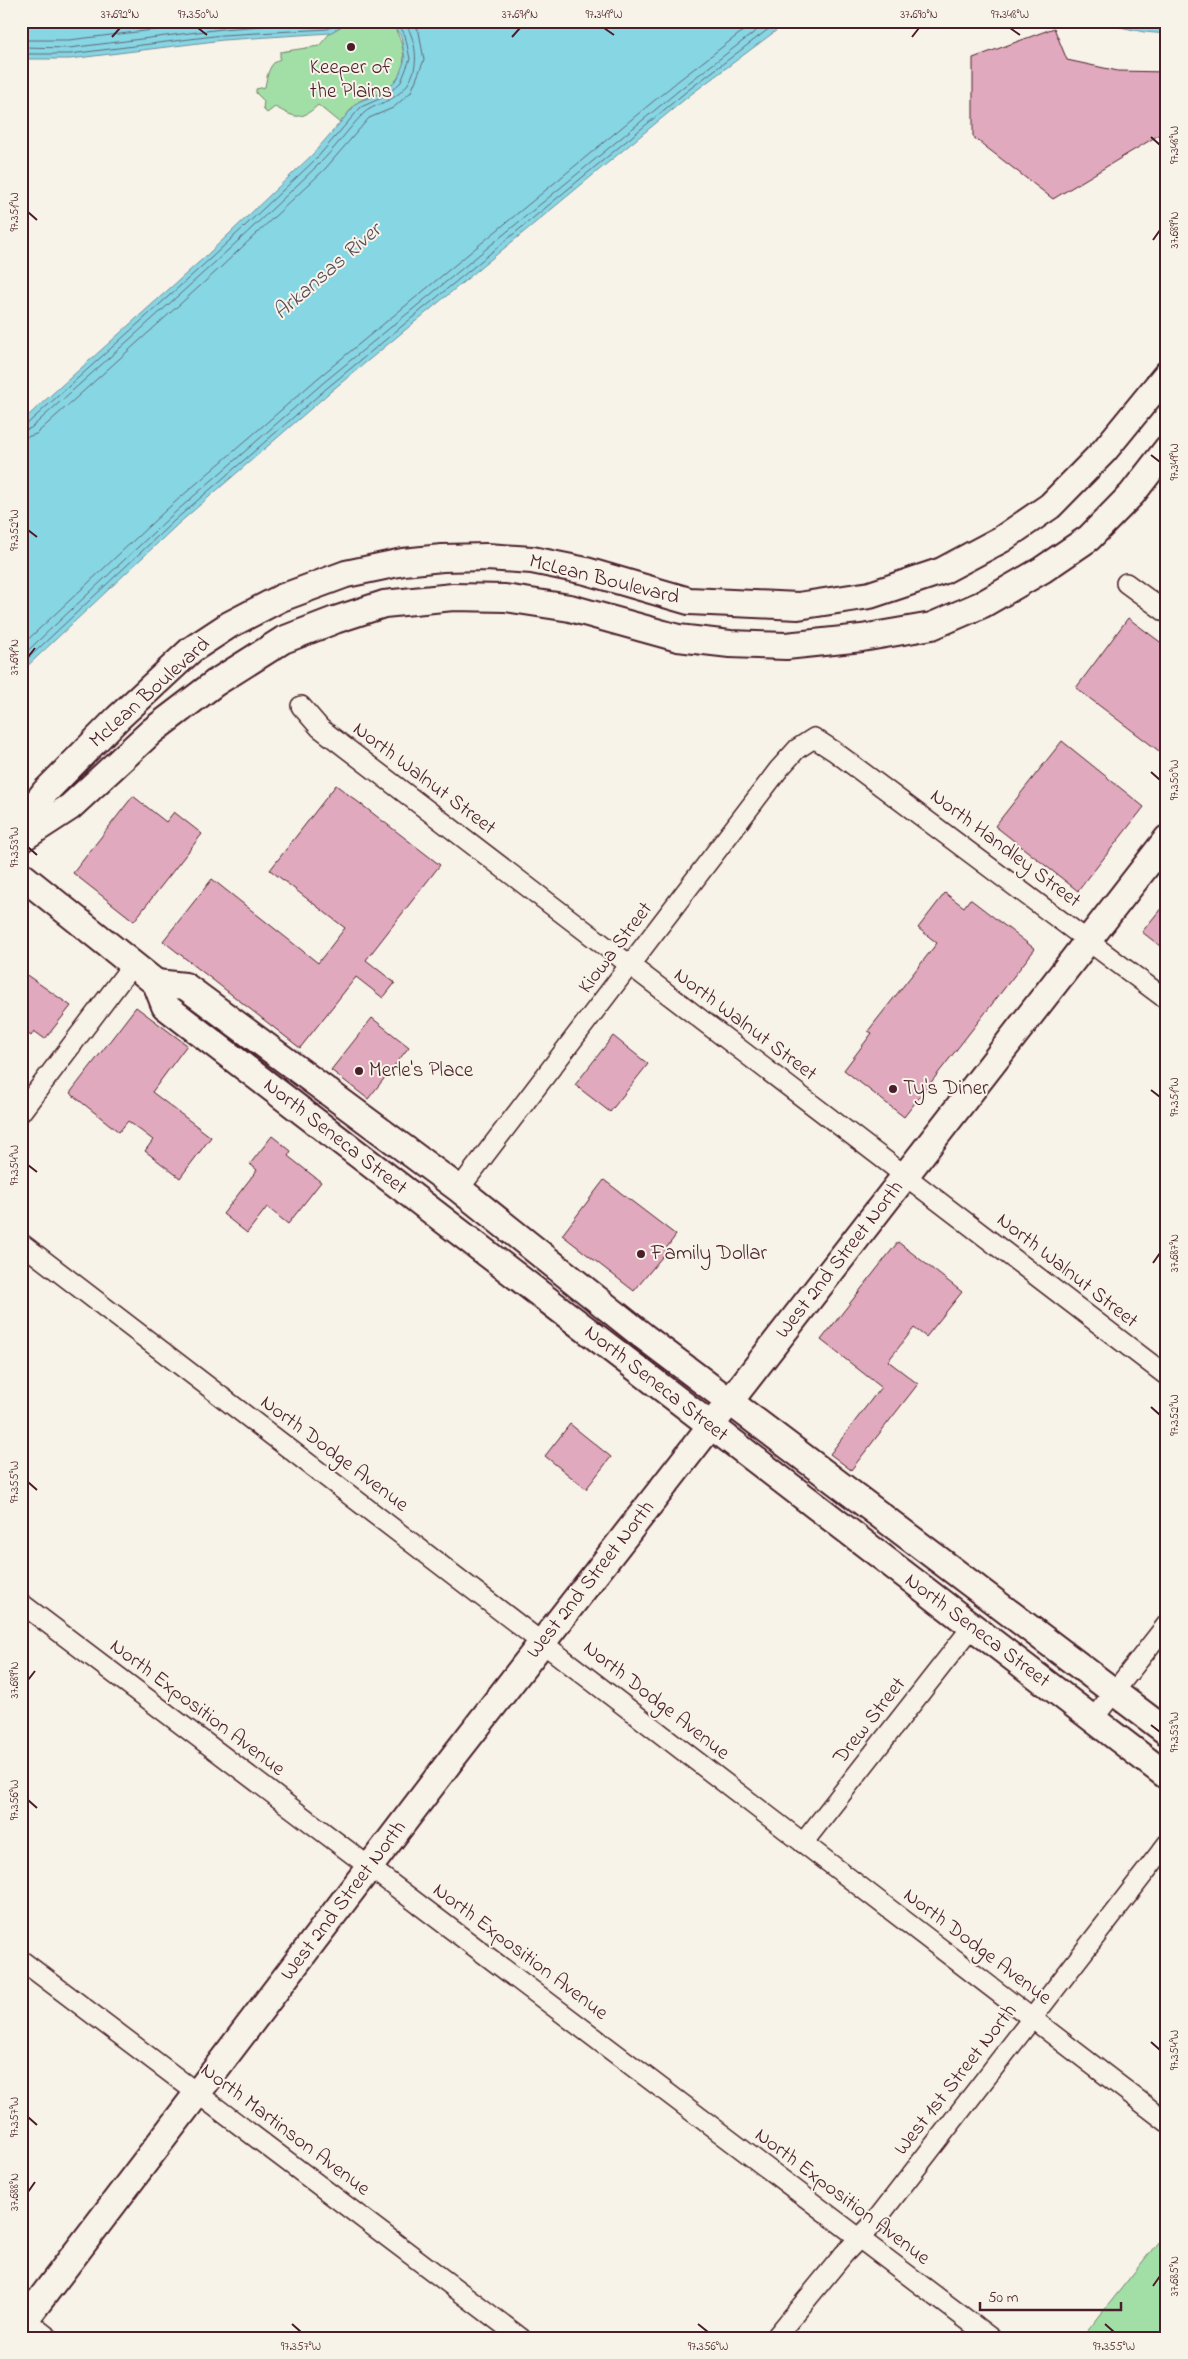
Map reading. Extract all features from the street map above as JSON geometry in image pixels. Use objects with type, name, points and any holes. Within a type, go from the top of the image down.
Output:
[{"type":"main road","name":"McLean Boulevard","points":[[21,823],[46,792],[118,718],[191,650],[229,625],[280,598],[346,574],[403,562],[442,558],[486,557],[532,560],[689,601],[798,606],[870,595],[942,572],[1002,539],[1050,506],[1104,451],[1167,374]]},
{"type":"main road","name":"McLean Boulevard","points":[[21,839],[70,807],[152,731],[215,683],[283,640],[335,620],[384,604],[453,598],[505,598],[570,608],[678,638],[730,644],[786,646],[862,638],[932,626],[983,604],[1042,570],[1088,538],[1132,494],[1167,450]]},
{"type":"main road","name":"West 2nd Street North","points":[[23,2320],[542,1642],[1167,839]]},
{"type":"main road","name":"North Seneca Street","points":[[21,875],[156,983],[165,1006],[1167,1776]]},
{"type":"main road","name":"North Seneca Street","points":[[156,983],[185,986],[459,1190],[643,1336],[1167,1732]]},
{"type":"street","points":[[1126,583],[1167,613]]},
{"type":"street","name":"North Walnut Street","points":[[301,706],[320,728],[1167,1376]]},
{"type":"street","name":"Kiowa Street","points":[[459,1190],[779,769],[797,749],[814,738]]},
{"type":"street","name":"North Handley Street","points":[[814,738],[850,762],[1167,1000]]},
{"type":"street","points":[[21,1112],[133,964]]},
{"type":"street","name":"North Dodge Avenue","points":[[21,1243],[1167,2122]]},
{"type":"street","name":"North Exposition Avenue","points":[[21,1603],[991,2338]]},
{"type":"street","points":[[1094,1720],[1167,1624]]},
{"type":"street","name":"Drew Street","points":[[803,1842],[972,1627]]},
{"type":"street","name":"West 1st Street North","points":[[775,2338],[858,2239],[873,2224],[1167,1844]]},
{"type":"street","name":"North Martinson Avenue","points":[[21,1960],[199,2092],[521,2338]]},
{"type":"street","points":[[23,2320],[49,2338]]},
{"type":"green space","points":[[350,21],[390,21],[396,30],[403,49],[404,59],[399,77],[392,85],[377,95],[358,102],[340,123],[318,105],[301,116],[292,115],[275,107],[267,113],[263,109],[264,101],[256,93],[256,89],[265,87],[269,70],[280,59],[280,52],[319,46],[330,33]]},
{"type":"green space","points":[[1167,2231],[1167,2338],[1082,2338]]},
{"type":"water","points":[[21,21],[350,21],[330,33],[223,40],[70,59],[21,59]]},
{"type":"water","name":"Arkansas River","points":[[390,21],[789,21],[690,95],[330,392],[178,524],[21,672],[21,422],[207,255],[312,155],[358,102],[384,92],[398,78],[405,59],[401,36]]},
{"type":"water","points":[[1167,21],[1167,34],[1144,32],[1096,22]]},
{"type":"building","points":[[1054,28],[1067,60],[1118,71],[1167,72],[1167,130],[1053,199],[973,137],[973,58]]},
{"type":"building","points":[[1128,618],[1167,647],[1167,757],[1076,688]]},
{"type":"building","points":[[1062,741],[1144,807],[1078,891],[995,826]]},
{"type":"building","points":[[336,785],[440,865],[366,960],[395,983],[383,998],[356,977],[300,1048],[163,941],[212,879],[318,963],[345,928],[270,870]]},
{"type":"building","points":[[133,796],[166,822],[174,812],[202,834],[134,921],[73,873]]},
{"type":"building","points":[[945,893],[964,907],[970,899],[1035,949],[904,1117],[844,1070],[872,1033],[868,1031],[937,943],[918,928]]},
{"type":"building","points":[[1167,901],[1167,937],[1160,946],[1142,932]]},
{"type":"building","points":[[21,971],[71,1006],[45,1039],[34,1031],[31,1036],[21,1028]]},
{"type":"building","points":[[136,1007],[187,1045],[152,1092],[211,1137],[180,1178],[145,1151],[153,1140],[128,1121],[119,1132],[70,1093]]},
{"type":"building","points":[[372,1018],[409,1047],[368,1099],[331,1070]]},
{"type":"building","points":[[613,1036],[648,1064],[610,1112],[575,1085]]},
{"type":"building","points":[[272,1136],[291,1151],[288,1156],[321,1182],[288,1224],[267,1207],[247,1233],[223,1214],[257,1170],[250,1164]]},
{"type":"building","points":[[604,1180],[676,1235],[665,1250],[667,1251],[634,1291],[562,1235]]},
{"type":"building","points":[[898,1242],[962,1292],[926,1337],[914,1328],[888,1361],[918,1384],[851,1470],[830,1454],[881,1387],[821,1340]]},
{"type":"building","points":[[570,1424],[611,1457],[586,1489],[545,1456]]},
{"type":"place","name":"Keeper of the Plains","points":[[351,47]]},
{"type":"place","name":"Merle's Place","points":[[359,1071]]},
{"type":"place","name":"Ty's Diner","points":[[893,1089]]},
{"type":"place","name":"Family Dollar","points":[[641,1254]]}]
